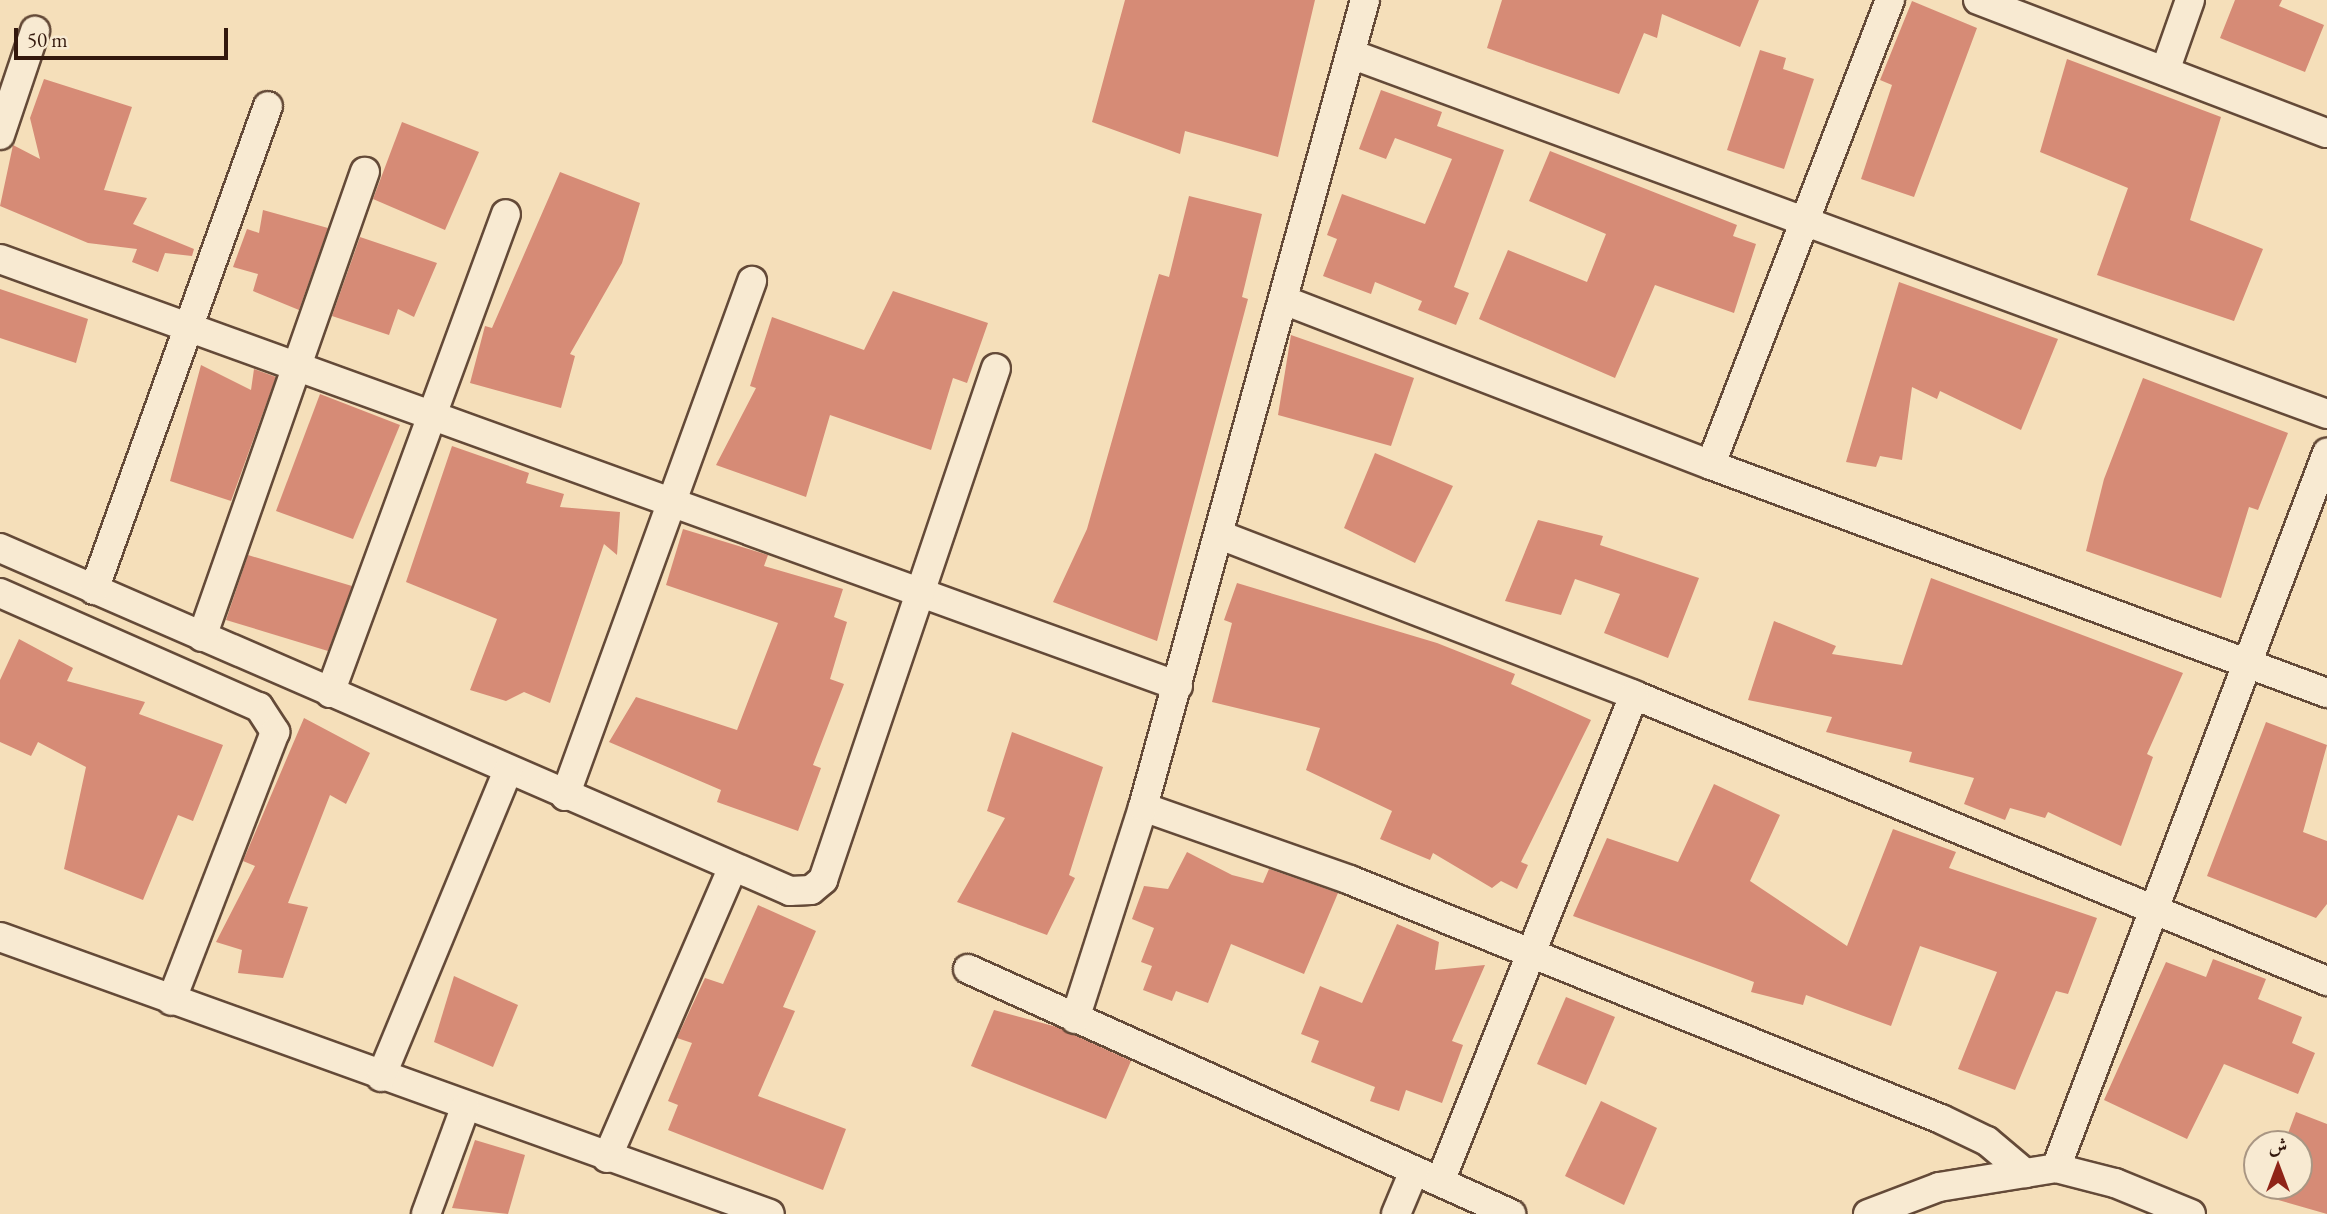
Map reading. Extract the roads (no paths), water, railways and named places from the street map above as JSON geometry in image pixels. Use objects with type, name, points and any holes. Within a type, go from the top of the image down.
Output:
[{"type":"street","points":[[1075,1018],[1143,807],[1178,686],[1286,301],[1365,0]]},
{"type":"street","points":[[1711,465],[1890,0]]},
{"type":"street","points":[[1978,0],[2327,133]]},
{"type":"street","points":[[2165,71],[2190,0]]},
{"type":"street","points":[[0,135],[35,31]]},
{"type":"street","points":[[1351,54],[2327,414]]},
{"type":"street","points":[[94,590],[268,106]]},
{"type":"street","points":[[202,637],[365,172]]},
{"type":"street","points":[[330,693],[435,416],[506,215]]},
{"type":"street","points":[[0,259],[1178,686]]},
{"type":"street","points":[[565,796],[676,504],[752,281]]},
{"type":"street","points":[[1286,301],[1711,465],[2327,693]]},
{"type":"street","points":[[0,548],[733,867],[790,891],[811,890],[824,880],[996,368]]},
{"type":"street","points":[[2056,1168],[2251,663],[2327,453]]},
{"type":"street","points":[[1220,535],[1634,695],[2327,982]]},
{"type":"street","points":[[0,593],[259,707],[275,732],[171,1000]]},
{"type":"street","points":[[1440,1182],[1535,954],[1634,695]]},
{"type":"street","points":[[381,1077],[508,771]]},
{"type":"street","points":[[1143,807],[1350,880],[1941,1119],[1987,1141],[2025,1173]]},
{"type":"street","points":[[607,1158],[733,867]]},
{"type":"street","points":[[0,937],[465,1108],[770,1214]]},
{"type":"street","points":[[968,969],[1511,1214]]},
{"type":"street","points":[[426,1214],[465,1108]]},
{"type":"street","points":[[1868,1214],[1939,1187],[2056,1168],[2115,1183],[2191,1214]]},
{"type":"street","points":[[1396,1214],[1414,1171]]}]
